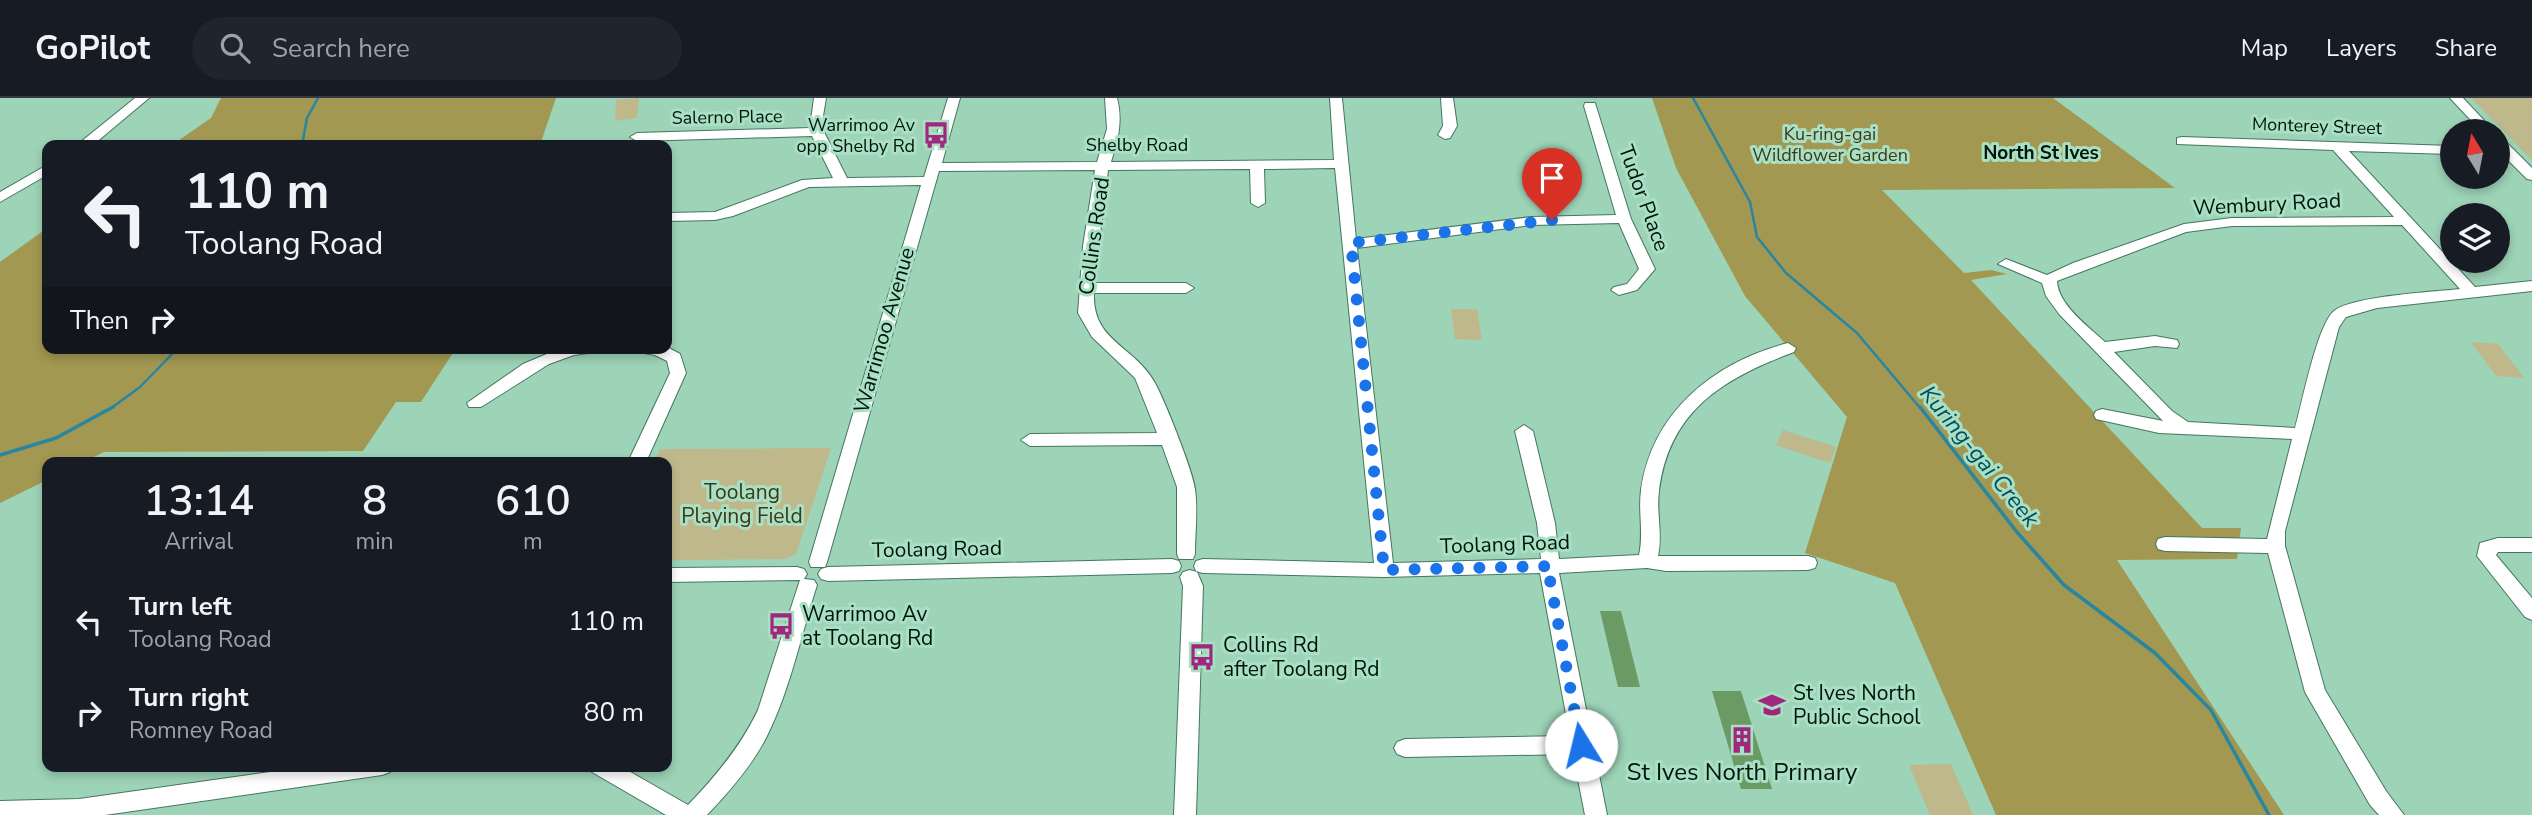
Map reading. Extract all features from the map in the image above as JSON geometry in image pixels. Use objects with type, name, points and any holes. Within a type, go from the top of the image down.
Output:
[{"type":"street","points":[[91,140],[143,98]]},
{"type":"street","points":[[820,98],[817,132],[841,181]]},
{"type":"street","name":"Warrimoo Avenue","points":[[823,568],[954,98]]},
{"type":"street","name":"Collins Road","points":[[1111,98],[1116,115],[1100,175],[1087,288],[1087,314],[1094,328],[1142,373],[1186,486],[1188,566],[1193,586],[1185,815]]},
{"type":"street","points":[[1336,98],[1384,570]]},
{"type":"street","points":[[1445,135],[1450,126],[1447,98]]},
{"type":"street","points":[[2456,98],[2476,119]]},
{"type":"street","name":"Tudor Place","points":[[1590,106],[1624,219],[1647,269],[1632,287],[1619,290]]},
{"type":"street","name":"Salerno Place","points":[[638,137],[817,132]]},
{"type":"street","name":"Monterey Street","points":[[2182,141],[2440,149]]},
{"type":"street","points":[[2336,145],[2471,292]]},
{"type":"street","points":[[2510,156],[2532,176]]},
{"type":"street","name":"Shelby Road","points":[[672,217],[715,216],[733,212],[807,183],[1105,164],[1341,164]]},
{"type":"street","points":[[1257,165],[1258,203]]},
{"type":"street","points":[[0,198],[42,172]]},
{"type":"street","points":[[0,188],[16,188]]},
{"type":"street","points":[[1351,243],[1531,221],[1624,219]]},
{"type":"street","name":"Wembury Road","points":[[2050,281],[2059,273],[2184,228],[2232,222],[2405,221]]},
{"type":"street","points":[[2006,264],[2050,281],[2054,298],[2166,415],[2184,428]]},
{"type":"street","points":[[2393,815],[2378,798],[2315,692],[2276,546],[2276,531],[2301,435],[2331,326],[2340,314],[2375,303],[2532,286]]},
{"type":"street","points":[[1087,288],[1186,288]]},
{"type":"street","points":[[2102,348],[2155,341],[2171,344]]},
{"type":"street","points":[[1647,561],[1653,545],[1650,494],[1654,468],[1676,421],[1711,383],[1734,369],[1788,348]]},
{"type":"street","points":[[475,403],[528,368],[566,354]]},
{"type":"street","points":[[640,457],[678,373],[674,358],[666,354]]},
{"type":"street","points":[[2102,415],[2159,427],[2284,431],[2301,435]]},
{"type":"street","points":[[1524,431],[1546,530],[1549,575],[1596,815]]},
{"type":"street","points":[[1030,440],[1167,439]]},
{"type":"street","points":[[2165,544],[2276,546]]},
{"type":"street","points":[[2532,545],[2498,545],[2487,548],[2486,556],[2532,612]]},
{"type":"street","name":"Toolang Road","points":[[823,568],[1188,566],[1384,570],[1647,561],[1666,564],[1808,563]]},
{"type":"street","points":[[672,575],[823,581],[823,568]]},
{"type":"street","points":[[693,815],[724,782],[757,735],[768,710],[802,580]]},
{"type":"street","points":[[1405,748],[1581,745]]},
{"type":"street","points":[[0,811],[79,809],[341,772]]},
{"type":"street","points":[[611,772],[686,815]]},
{"type":"green space","points":[[221,98],[556,98],[542,140],[179,140],[211,118]]},
{"type":"green space","points":[[639,98],[637,118],[615,121],[616,100]]},
{"type":"green space","name":"Ku-ring-gai Wildflower Garden","points":[[1652,98],[2053,98],[2175,188],[1882,190],[1964,273],[1991,270],[2007,274],[1971,280],[2202,528],[2241,528],[2237,559],[2117,560],[2284,815],[1996,815],[1895,583],[1805,553],[1847,417],[1745,296],[1676,168]]},
{"type":"green space","points":[[2471,98],[2532,98],[2532,160],[2510,138],[2510,119],[2492,119]]},
{"type":"green space","points":[[42,232],[42,354],[452,354],[421,402],[396,402],[363,451],[104,452],[94,457],[42,457],[42,482],[0,503],[0,262]]},
{"type":"green space","points":[[1451,309],[1477,309],[1482,340],[1455,339]]},
{"type":"green space","points":[[2471,342],[2498,344],[2524,378],[2496,376]]},
{"type":"green space","points":[[1783,430],[1836,447],[1830,463],[1776,445]]},
{"type":"green space","name":"Toolang Playing Field","points":[[831,448],[796,554],[785,559],[672,560],[672,457],[656,457],[660,449]]},
{"type":"green space","points":[[1951,764],[1973,815],[1930,815],[1909,765]]},
{"type":"building","points":[[1600,611],[1621,611],[1640,687],[1618,687]]},
{"type":"building","name":"St Ives North Primary","points":[[1712,691],[1741,691],[1772,789],[1741,789]]},
{"type":"waterway","points":[[303,140],[307,118],[318,98]]},
{"type":"waterway","name":"Kuring-gai Creek","points":[[1693,98],[1750,202],[1757,237],[1786,273],[1857,333],[1921,409]]},
{"type":"waterway","points":[[112,408],[140,387],[172,354]]},
{"type":"waterway","name":"Kuring-gai Creek","points":[[1920,407],[2016,531],[2064,585],[2155,653],[2211,710],[2269,815]]},
{"type":"waterway","points":[[0,455],[56,438],[112,408]]},
{"type":"place","name":"Warrimoo Av opp Shelby Rd","points":[[936,135]]},
{"type":"place","name":"Warrimoo Av at Toolang Rd","points":[[781,626]]},
{"type":"place","name":"Collins Rd after Toolang Rd","points":[[1202,657]]},
{"type":"place","name":"St Ives North Public School","points":[[1772,705]]},
{"type":"place","name":"St Ives North Primary","points":[[1742,740]]},
{"type":"district","name":"North St Ives","points":[[2041,152]]},
{"type":"route","points":[[1552,220],[1351,243],[1384,570],[1550,566],[1549,575],[1581,745]]}]
